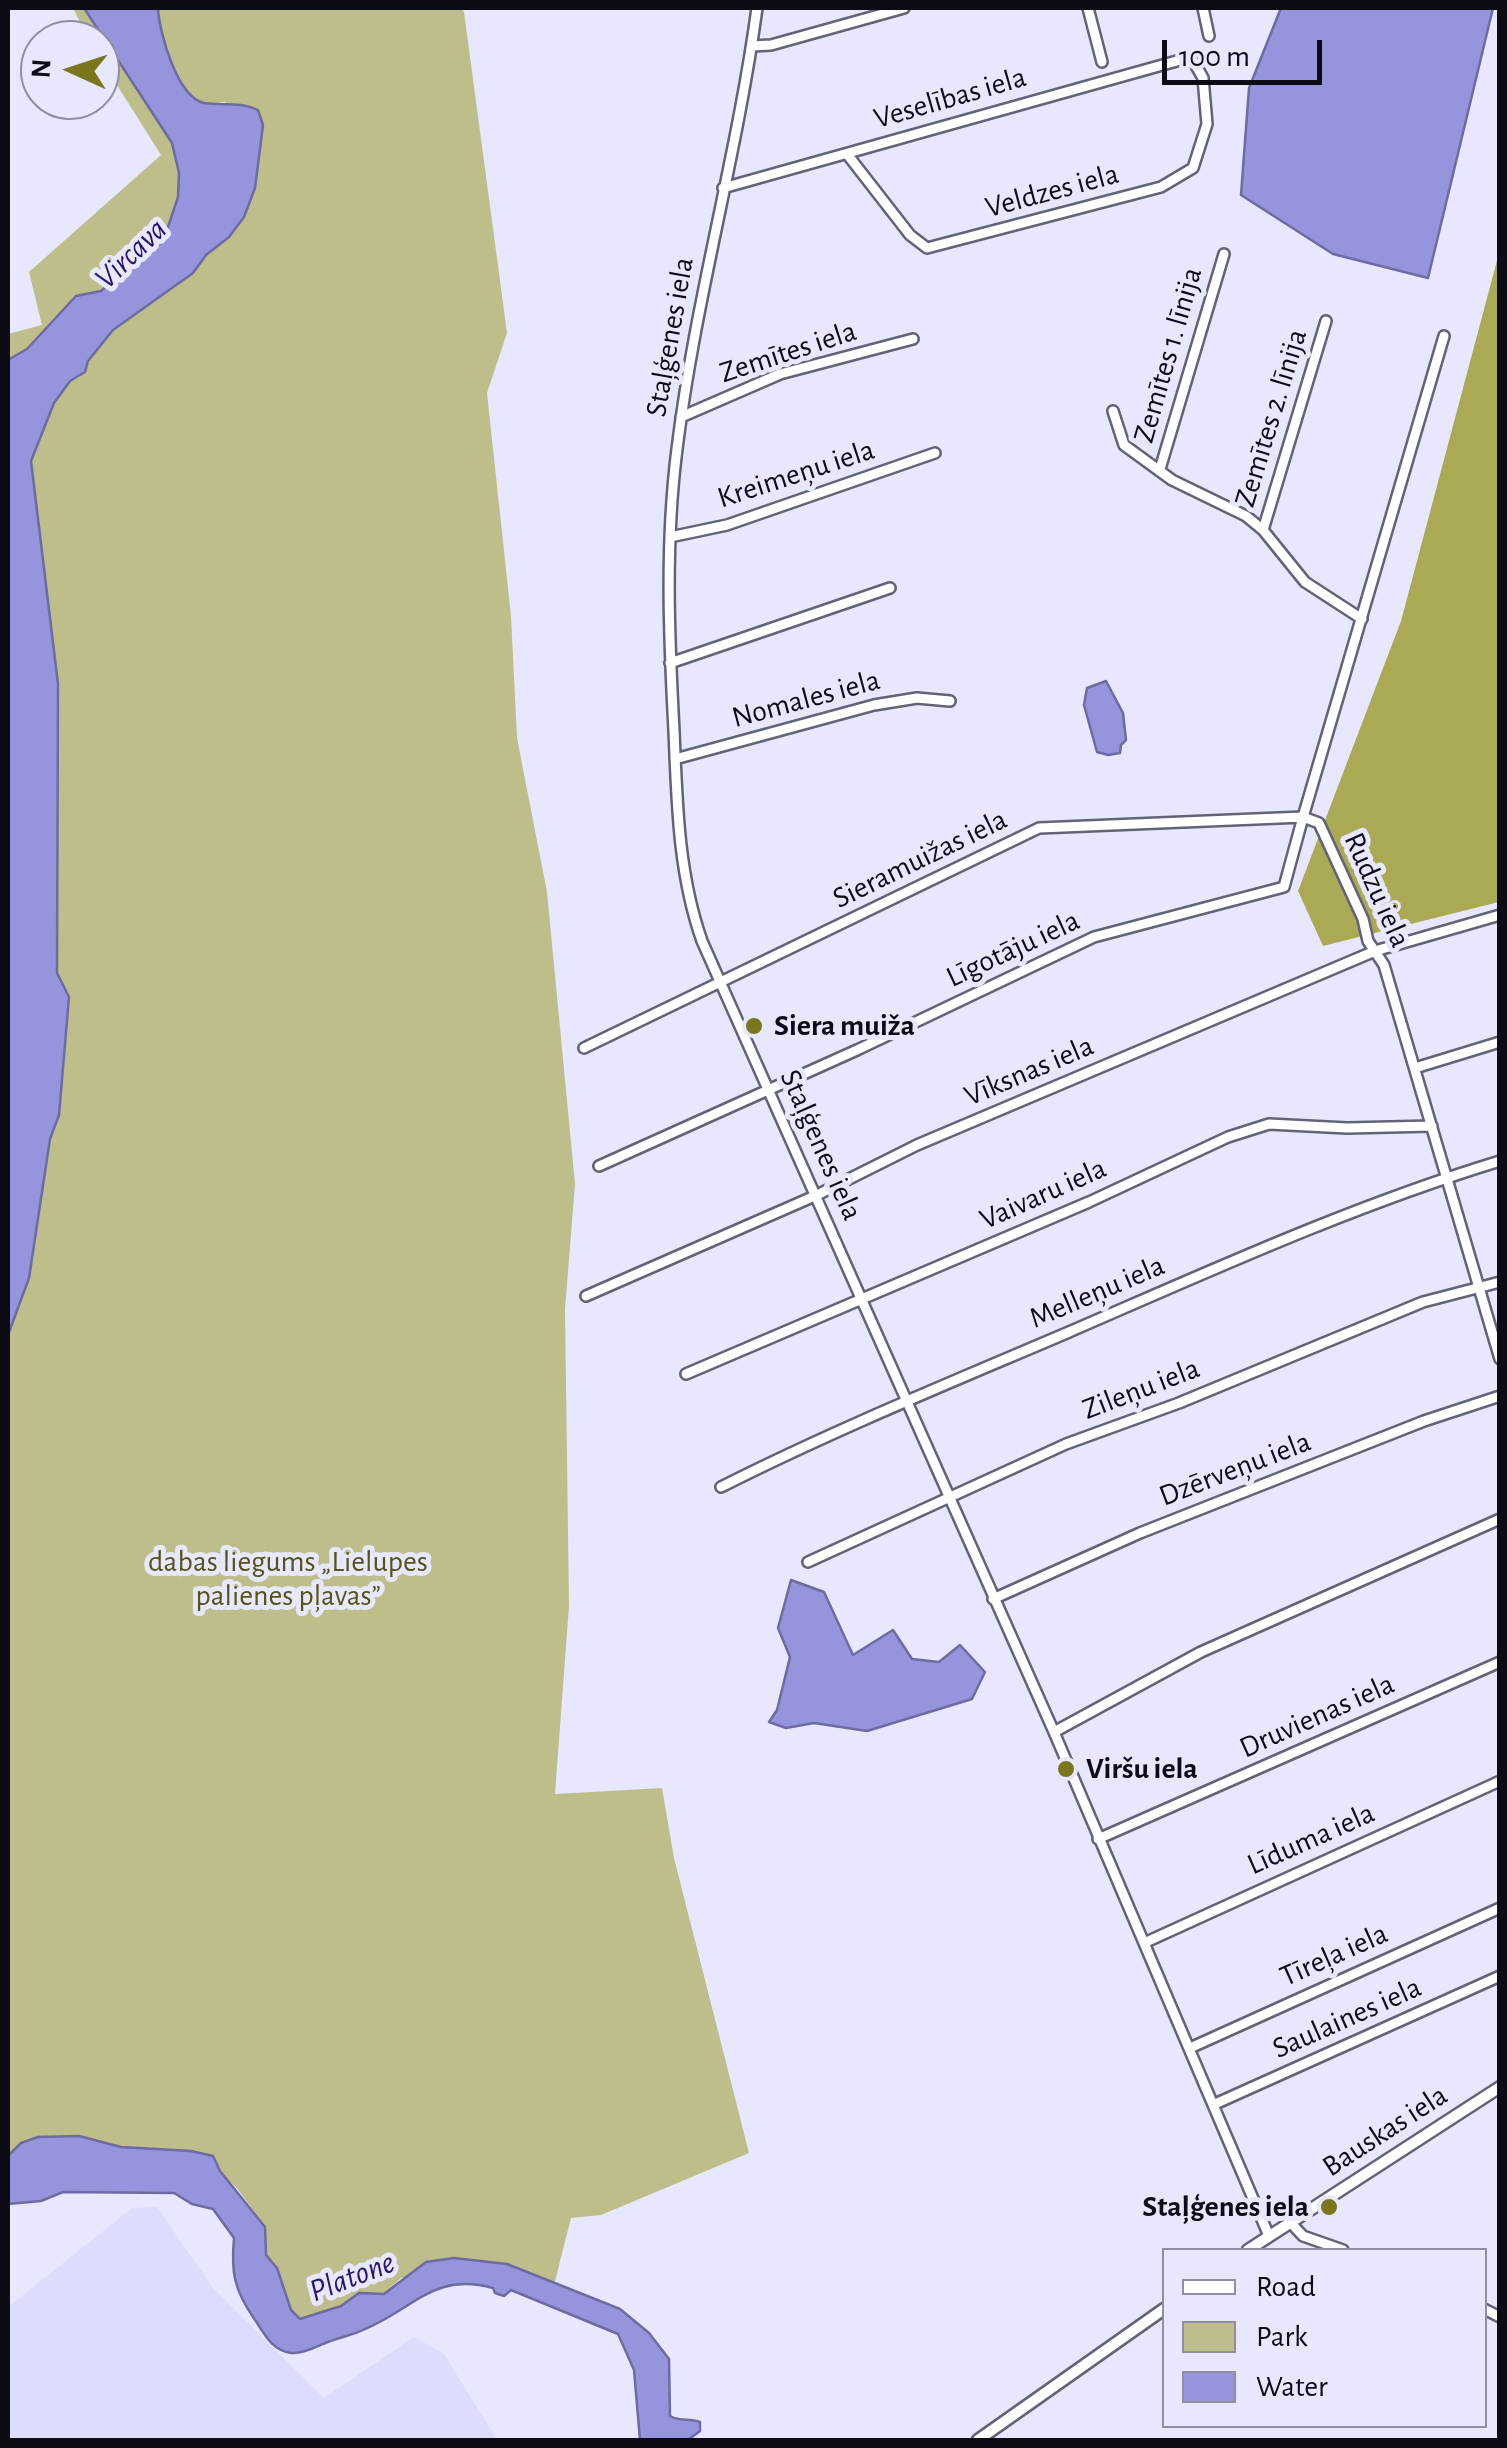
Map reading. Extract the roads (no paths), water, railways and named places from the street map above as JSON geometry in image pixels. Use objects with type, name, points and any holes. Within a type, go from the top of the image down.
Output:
[{"type":"street","name":"Staļģenes iela","points":[[756,8],[681,417],[670,537],[670,663],[688,902],[1054,1732],[1269,2236]]},
{"type":"street","points":[[752,46],[771,45],[904,8]]},
{"type":"street","points":[[1088,8],[1102,62]]},
{"type":"street","points":[[1202,8],[1208,36]]},
{"type":"street","name":"Veselības iela","points":[[723,188],[1191,57]]},
{"type":"street","name":"Veldzes iela","points":[[847,154],[910,235],[927,248],[1137,194],[1161,187],[1193,168],[1208,124],[1208,100],[1203,78],[1191,57]]},
{"type":"street","name":"Zemītes 1. līnija","points":[[1160,470],[1224,254]]},
{"type":"street","name":"Zemītes 2. līnija","points":[[1264,530],[1326,321]]},
{"type":"street","name":"Rudzu iela","points":[[1444,336],[1303,817],[1319,823],[1374,951],[1384,965],[1500,1359]]},
{"type":"street","name":"Zemītes iela","points":[[681,417],[780,374],[913,340]]},
{"type":"street","points":[[1113,411],[1124,445],[1172,480],[1230,506],[1264,530],[1305,582],[1362,619]]},
{"type":"street","name":"Kreimeņu iela","points":[[670,537],[727,525],[935,454]]},
{"type":"street","points":[[670,663],[890,588]]},
{"type":"street","name":"Nomales iela","points":[[675,758],[874,705],[916,698],[950,701]]},
{"type":"street","name":"Sieramuižas iela","points":[[584,1048],[1040,828],[1303,817]]},
{"type":"street","name":"Līgotāju iela","points":[[598,1166],[770,1090],[1094,937],[1284,887],[1303,817]]},
{"type":"street","name":"Vīksnas iela","points":[[586,1296],[816,1195],[917,1145],[1374,951],[1500,915]]},
{"type":"street","points":[[1415,1068],[1500,1042]]},
{"type":"street","name":"Vaivaru iela","points":[[686,1374],[1242,1132],[1269,1124],[1347,1128],[1432,1126]]},
{"type":"street","name":"Melleņu iela","points":[[721,1487],[1236,1259],[1500,1161]]},
{"type":"street","name":"Zileņu iela","points":[[808,1562],[1066,1444],[1179,1403],[1423,1302],[1500,1282]]},
{"type":"street","name":"Dzērveņu iela","points":[[993,1599],[1140,1533],[1424,1421],[1500,1396]]},
{"type":"street","points":[[1054,1732],[1201,1652],[1500,1519]]},
{"type":"street","name":"Druvienas iela","points":[[1098,1839],[1500,1662]]},
{"type":"street","name":"Līduma iela","points":[[1144,1943],[1500,1781]]},
{"type":"street","name":"Tīreļa iela","points":[[1190,2048],[1500,1908]]},
{"type":"street","name":"Saulaines iela","points":[[1215,2104],[1500,1976]]},
{"type":"street","name":"Bauskas iela","points":[[1251,2248],[1500,2087]]},
{"type":"street","points":[[1290,2222],[1303,2236],[1338,2248]]},
{"type":"street","points":[[978,2440],[1162,2310]]},
{"type":"water","points":[[84,8],[158,8],[166,47],[178,77],[194,98],[204,103],[251,107],[258,110],[263,125],[255,188],[244,217],[193,273],[113,330],[88,361],[85,372],[70,381],[54,403],[31,461],[58,684],[57,973],[69,997],[59,1115],[50,1139],[29,1278],[8,1335],[8,360],[27,349],[76,296],[101,291],[165,236],[178,197],[179,173],[172,143],[120,63],[120,20],[92,20]]},
{"type":"water","points":[[1281,8],[1493,8],[1428,278],[1333,254],[1241,195],[1249,88]]},
{"type":"water","points":[[1106,681],[1123,713],[1126,740],[1120,753],[1108,755],[1097,752],[1084,705],[1087,688]]},
{"type":"water","points":[[791,1580],[824,1592],[853,1655],[893,1630],[912,1659],[939,1662],[960,1645],[985,1672],[972,1699],[867,1731],[814,1723],[786,1728],[769,1722],[777,1710],[790,1657],[778,1628]]},
{"type":"water","points":[[79,2136],[121,2147],[213,2156],[220,2171],[265,2227],[266,2255],[277,2268],[291,2310],[300,2319],[341,2306],[359,2293],[384,2294],[426,2262],[454,2258],[507,2264],[620,2309],[649,2333],[669,2359],[670,2416],[700,2422],[700,2431],[688,2440],[640,2440],[634,2370],[618,2334],[511,2290],[504,2296],[493,2288],[473,2284],[440,2288],[361,2331],[305,2351],[284,2351],[268,2340],[242,2298],[234,2271],[234,2238],[213,2209],[192,2204],[174,2193],[63,2192],[41,2201],[8,2204],[8,2156],[21,2143],[38,2137]]},
{"type":"place","name":"Siera muiža","points":[[754,1026]]},
{"type":"place","name":"Viršu iela","points":[[1066,1769]]},
{"type":"place","name":"Staļģenes iela","points":[[1329,2207]]},
{"type":"water label","name":"Vircava","points":[[131,254]]},
{"type":"water label","name":"Platone","points":[[352,2277]]},
{"type":"park label","name":"dabas liegums „Lielupes palienes pļavas”","points":[[288,1579]]}]
